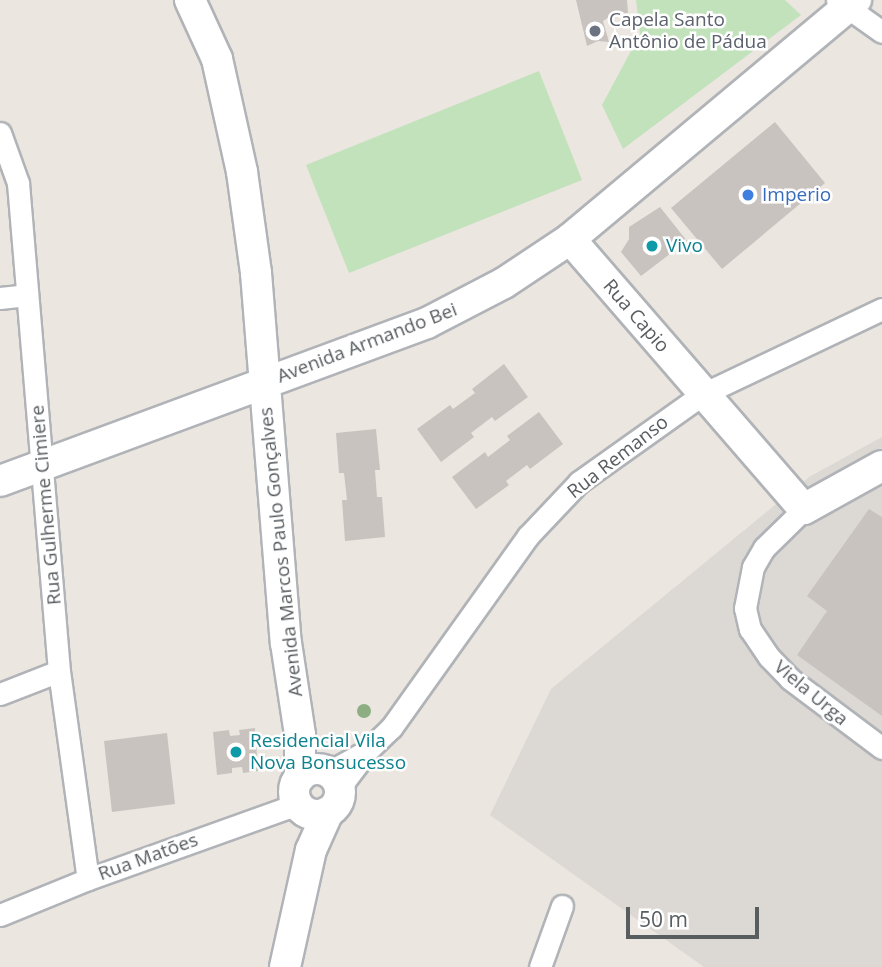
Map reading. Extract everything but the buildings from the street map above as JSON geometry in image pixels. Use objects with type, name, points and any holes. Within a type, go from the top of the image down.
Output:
[{"type":"street","name":"Avenida Marcos Paulo Gonçalves","points":[[190,0],[217,59],[238,145],[256,273],[286,643],[300,735],[317,791],[311,850],[285,967]]},
{"type":"street","name":"Avenida Armando Bei","points":[[0,481],[427,323],[504,283],[570,239],[847,3]]},
{"type":"street","points":[[847,3],[882,32]]},
{"type":"street","name":"Rua Gulherme Cimiere","points":[[2,144],[18,183],[59,671],[88,879]]},
{"type":"street","name":"Rua Capio","points":[[570,239],[703,394]]},
{"type":"street","points":[[0,298],[27,295]]},
{"type":"street","name":"Rua Remanso","points":[[317,791],[391,728],[528,536],[579,482],[703,394],[882,309]]},
{"type":"street","points":[[703,394],[804,509],[882,466]]},
{"type":"street","name":"Viela Urga","points":[[804,509],[764,548],[753,567],[745,608],[750,629],[769,657],[790,679],[882,748]]},
{"type":"street","points":[[0,694],[59,671]]},
{"type":"street","name":"Rua Matões","points":[[0,915],[317,791]]},
{"type":"street","points":[[543,965],[562,906]]},
{"type":"shaded area","points":[[882,437],[882,967],[704,967],[490,815],[551,689],[809,477]]},
{"type":"green space","points":[[636,0],[785,0],[801,15],[623,149],[602,105],[640,34]]},
{"type":"green space","points":[[539,71],[582,180],[349,273],[306,165]]},
{"type":"place","name":"Capela Santo Antônio de Pádua","points":[[595,31]]},
{"type":"place","name":"Imperio","points":[[748,195]]},
{"type":"place","name":"Vivo","points":[[652,246]]},
{"type":"place","name":"Residencial Vila Nova Bonsucesso","points":[[236,752]]}]
